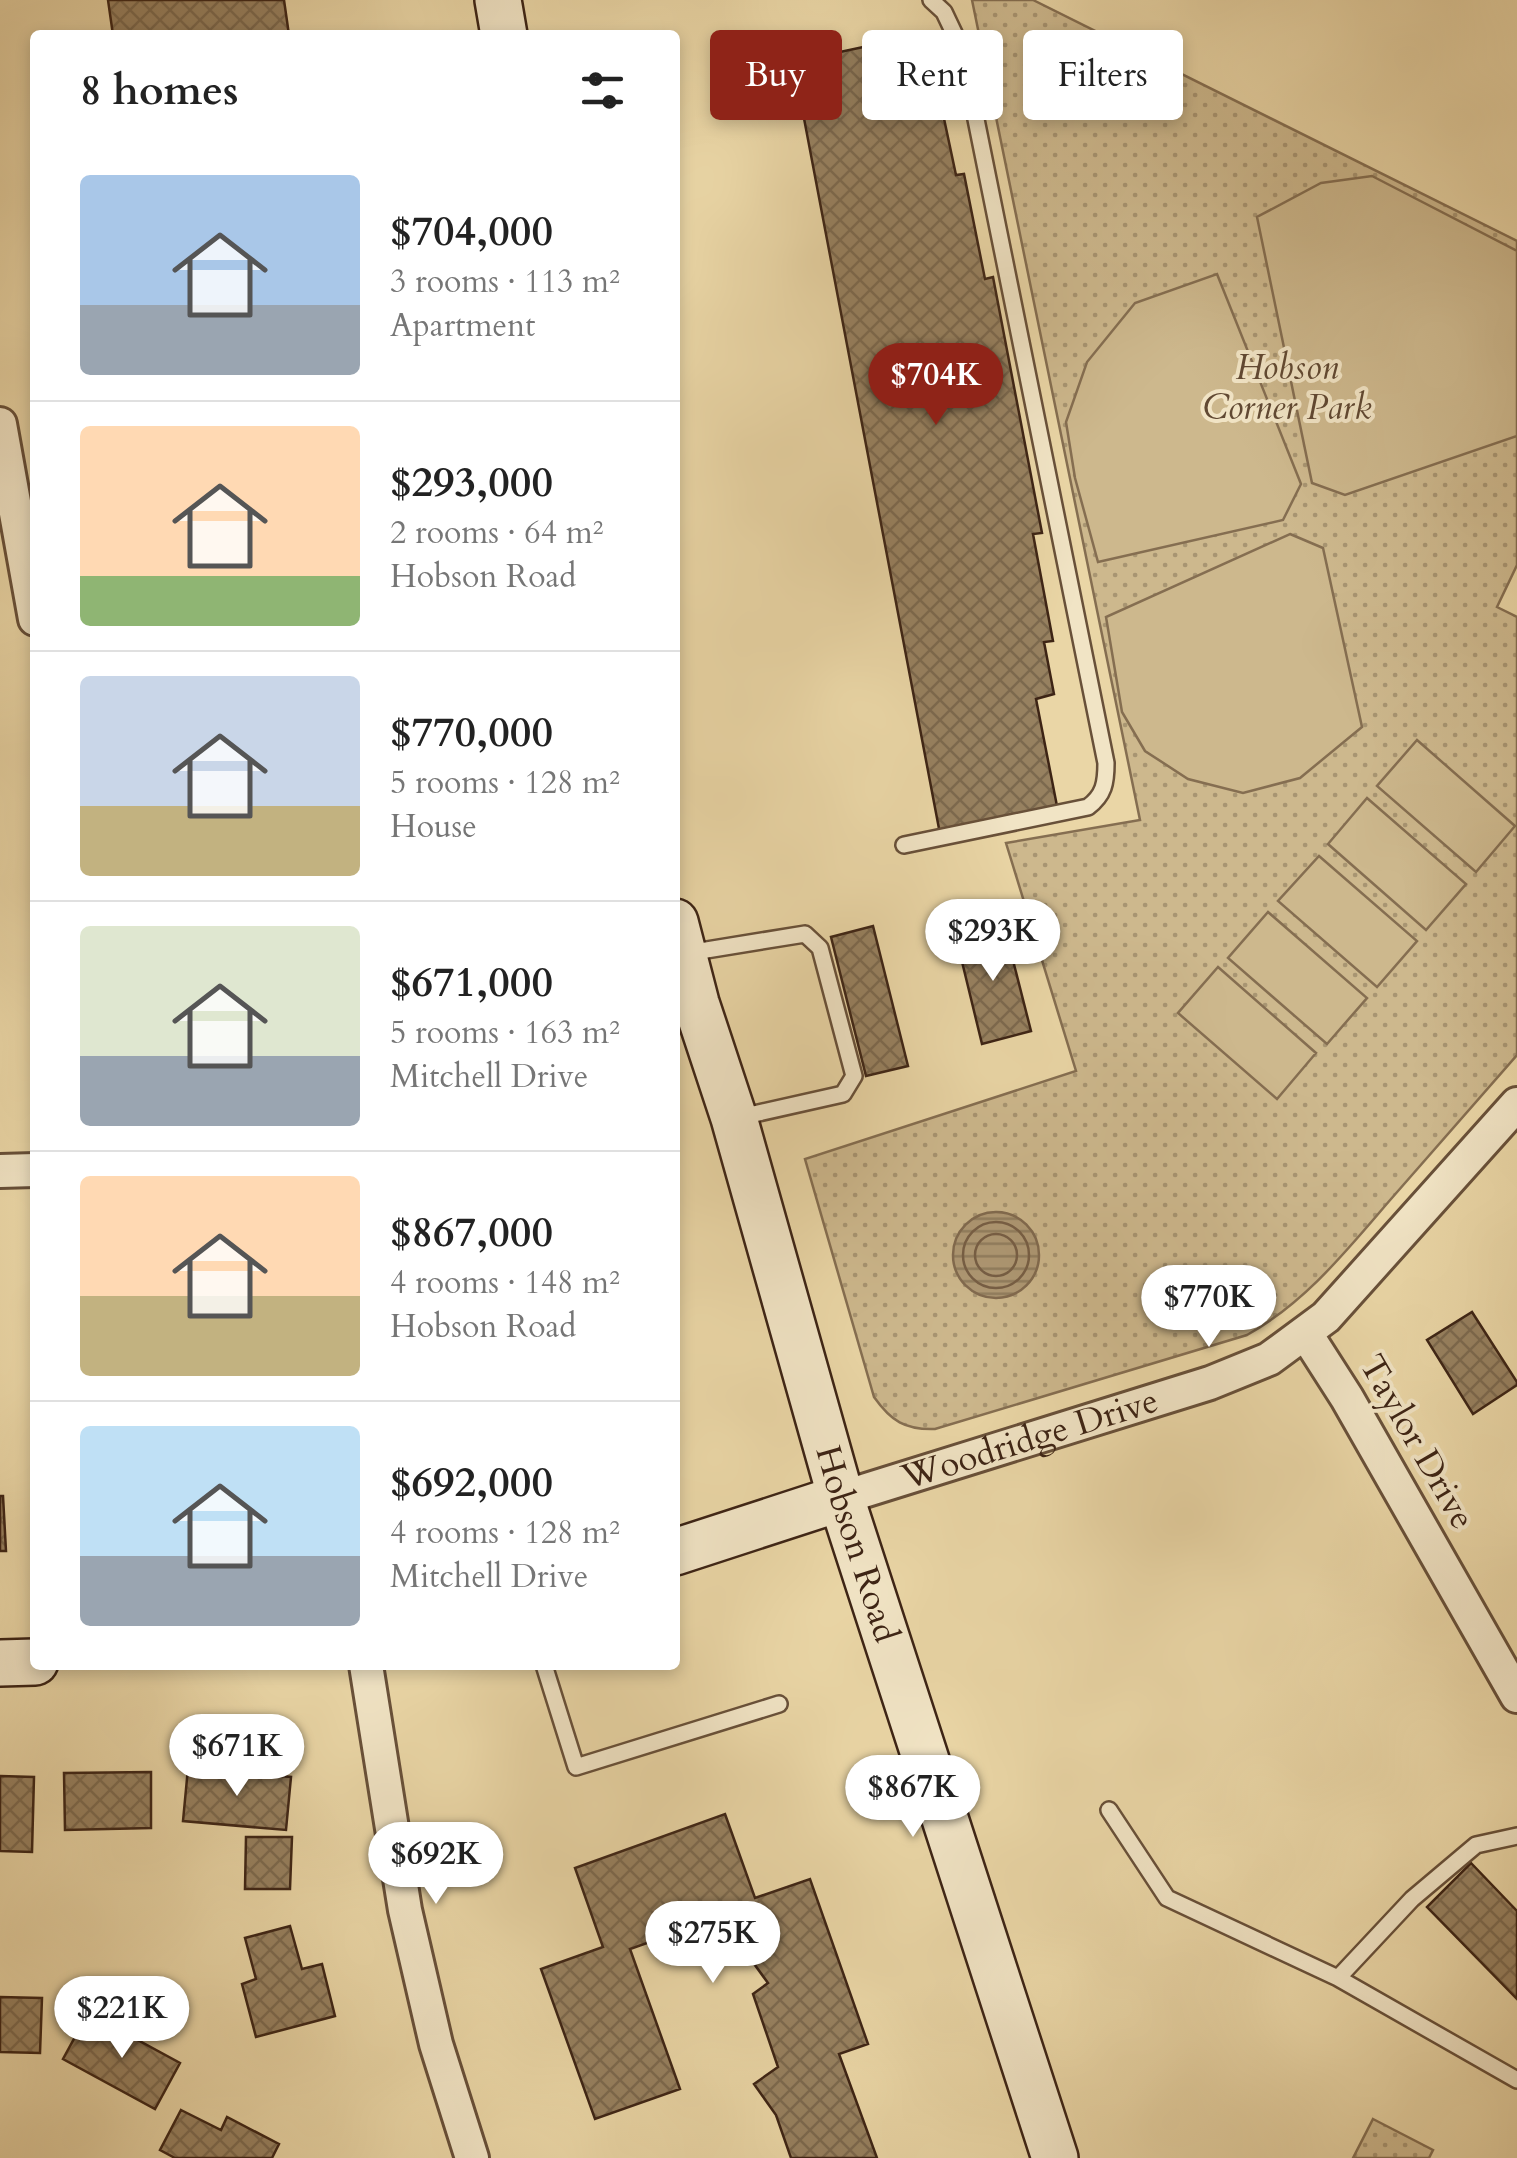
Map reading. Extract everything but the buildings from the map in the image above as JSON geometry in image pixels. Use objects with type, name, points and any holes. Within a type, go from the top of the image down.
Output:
[{"type":"main road","points":[[498,0],[503,30]]},
{"type":"main road","name":"Hobson Road","points":[[680,938],[842,1498],[1055,2158]]},
{"type":"main road","name":"Woodridge Drive","points":[[680,1550],[842,1498]]},
{"type":"main road","points":[[0,1663],[30,1662]]},
{"type":"street","points":[[0,424],[28,535]]},
{"type":"street","name":"Woodridge Drive","points":[[842,1498],[1210,1383],[1269,1359],[1344,1301],[1517,1104]]},
{"type":"street","points":[[0,1172],[30,1170]]},
{"type":"street","name":"Taylor Drive","points":[[1306,1334],[1347,1398],[1517,1696]]},
{"type":"street","points":[[367,1670],[405,1910],[436,2044],[472,2158]]},
{"type":"lane","points":[[904,845],[1088,806],[1099,798],[1106,782],[1106,764],[962,50],[944,12],[931,0]]},
{"type":"lane","points":[[680,938],[805,934],[820,948],[854,1076],[843,1094],[734,1118]]},
{"type":"lane","points":[[546,1670],[576,1767],[779,1704]]},
{"type":"lane","points":[[1109,1810],[1167,1898],[1338,1978],[1517,2080]]},
{"type":"lane","points":[[1338,1978],[1412,1899],[1476,1845],[1517,1836]]},
{"type":"green space","name":"Hobson Corner Park","points":[[972,0],[1033,0],[1093,30],[1023,30],[1023,120],[1183,120],[1183,75],[1517,241],[1517,565],[1497,607],[1517,617],[1517,1055],[1342,1256],[1268,1322],[1247,1335],[935,1429],[924,1429],[900,1422],[874,1397],[805,1159],[1076,1071],[1006,843],[1140,820],[997,120],[1003,120],[1003,30],[978,30]]},
{"type":"green space","points":[[1372,176],[1517,251],[1517,436],[1345,495],[1312,483],[1257,217],[1321,183]]},
{"type":"green space","points":[[1217,274],[1301,484],[1283,520],[1098,562],[1075,478],[1066,422],[1087,362],[1135,303]]},
{"type":"green space","points":[[1290,534],[1323,548],[1362,727],[1300,778],[1243,793],[1188,779],[1145,751],[1122,712],[1106,617]]},
{"type":"green space","points":[[1417,740],[1515,826],[1476,872],[1377,786]]},
{"type":"green space","points":[[1367,798],[1466,884],[1426,930],[1328,844]]},
{"type":"green space","points":[[1319,856],[1417,941],[1377,987],[1278,901]]},
{"type":"green space","points":[[1268,912],[1367,998],[1327,1044],[1228,958]]},
{"type":"green space","points":[[1218,967],[1316,1053],[1277,1099],[1178,1013]]},
{"type":"green space","points":[[1373,2119],[1433,2150],[1429,2158],[1353,2158]]},
{"type":"water","points":[[996,1212],[1013,1215],[1027,1224],[1036,1238],[1036,1272],[1027,1286],[1013,1295],[996,1298],[979,1295],[965,1286],[956,1272],[953,1255],[956,1238],[965,1224],[979,1215]]}]
